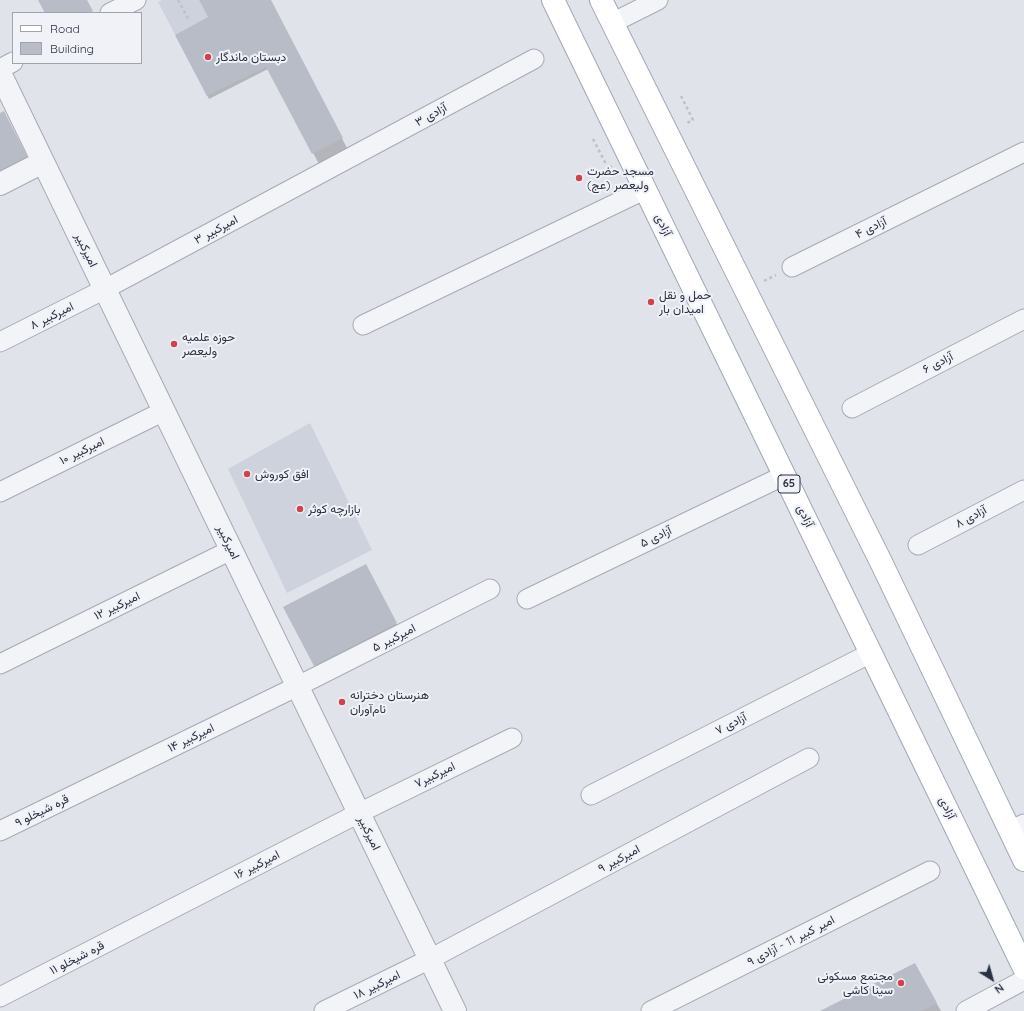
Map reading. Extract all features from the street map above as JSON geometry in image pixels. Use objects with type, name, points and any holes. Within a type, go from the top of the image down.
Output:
[{"type":"main road","name":"آزادی","points":[[553,0],[1024,968]]},
{"type":"main road","points":[[601,0],[881,562],[1017,827],[1024,860]]},
{"type":"main road","points":[[608,0],[612,23]]},
{"type":"street","points":[[112,12],[136,0]]},
{"type":"street","points":[[612,23],[658,0]]},
{"type":"street","name":"آزادی ۳","points":[[328,171],[534,59]]},
{"type":"street","points":[[0,69],[12,63]]},
{"type":"street","name":"امیرکبیر","points":[[0,73],[455,1011]]},
{"type":"street","name":"۴ آزادی","points":[[792,267],[1024,152]]},
{"type":"street","points":[[0,184],[44,162]]},
{"type":"street","name":"امیرکبیر ۳","points":[[105,289],[328,171]]},
{"type":"street","points":[[363,325],[646,189]]},
{"type":"street","name":"امیرکبیر ۸","points":[[0,342],[105,289]]},
{"type":"street","name":"۶ آزادی","points":[[852,408],[1024,319]]},
{"type":"street","name":"امیرکبیر ۱۰","points":[[0,492],[164,411]]},
{"type":"street","name":"آزادی ۵","points":[[527,600],[785,475]]},
{"type":"street","name":"۸ آزادی","points":[[918,545],[1024,490]]},
{"type":"street","name":"امیرکبیر ۱۲","points":[[1,663],[231,550]]},
{"type":"street","name":"امیرکبیر ۵","points":[[298,686],[490,589]]},
{"type":"street","name":"آزادی ۷","points":[[591,795],[872,653]]},
{"type":"street","name":"امیرکبیر ۱۴","points":[[84,790],[298,686]]},
{"type":"street","name":"امیرکبیر۷","points":[[359,813],[512,738]]},
{"type":"street","name":"امیرکبیر ۹","points":[[430,959],[809,758]]},
{"type":"street","name":"قره شیخلو ۹","points":[[0,831],[84,790]]},
{"type":"street","name":"امیرکبیر ۱۶","points":[[154,918],[359,813]]},
{"type":"street","name":"امیر کبیر 11 - آزادی ۹","points":[[651,1011],[930,871]]},
{"type":"street","name":"قره شیخلو ۱۱","points":[[0,997],[154,918]]},
{"type":"street","name":"امیرکبیر ۱۸","points":[[324,1011],[430,959]]},
{"type":"street","points":[[966,1011],[1024,980]]},
{"type":"path","points":[[178,0],[188,20]]},
{"type":"path","points":[[681,96],[693,120]]},
{"type":"path","points":[[593,139],[608,168]]},
{"type":"path","points":[[745,291],[792,267]]},
{"type":"shaded area","name":"دبستان ماندگار","points":[[162,0],[199,0],[241,79],[207,96],[158,2]]},
{"type":"shaded area","name":"بازارچه کوثر","points":[[310,423],[372,550],[287,593],[228,469]]},
{"type":"building","points":[[38,0],[87,0],[93,11],[92,12],[44,12]]},
{"type":"building","points":[[199,0],[271,0],[343,138],[312,154],[266,67],[207,96],[175,35],[208,17]]},
{"type":"building","points":[[4,111],[29,160],[0,175],[0,113]]},
{"type":"building","points":[[366,564],[397,623],[314,666],[283,607]]},
{"type":"building","name":"مجتمع مسکونی سینا کاشی","points":[[915,963],[937,1003],[922,1011],[820,1011]]},
{"type":"place","name":"دبستان ماندگار","points":[[208,57]]},
{"type":"place","name":"مسجد حضرت ولیعصر (عج)","points":[[579,178]]},
{"type":"place","name":"حمل و نقل امیدان بار","points":[[651,302]]},
{"type":"place","name":"حوزه علمیه ولیعصر","points":[[174,344]]},
{"type":"place","name":"افق کوروش","points":[[247,474]]},
{"type":"place","name":"بازارچه کوثر","points":[[300,509]]},
{"type":"place","name":"هنرستان دخترانه نام‌آوران","points":[[342,702]]},
{"type":"place","name":"مجتمع مسکونی سینا کاشی","points":[[901,983]]}]
